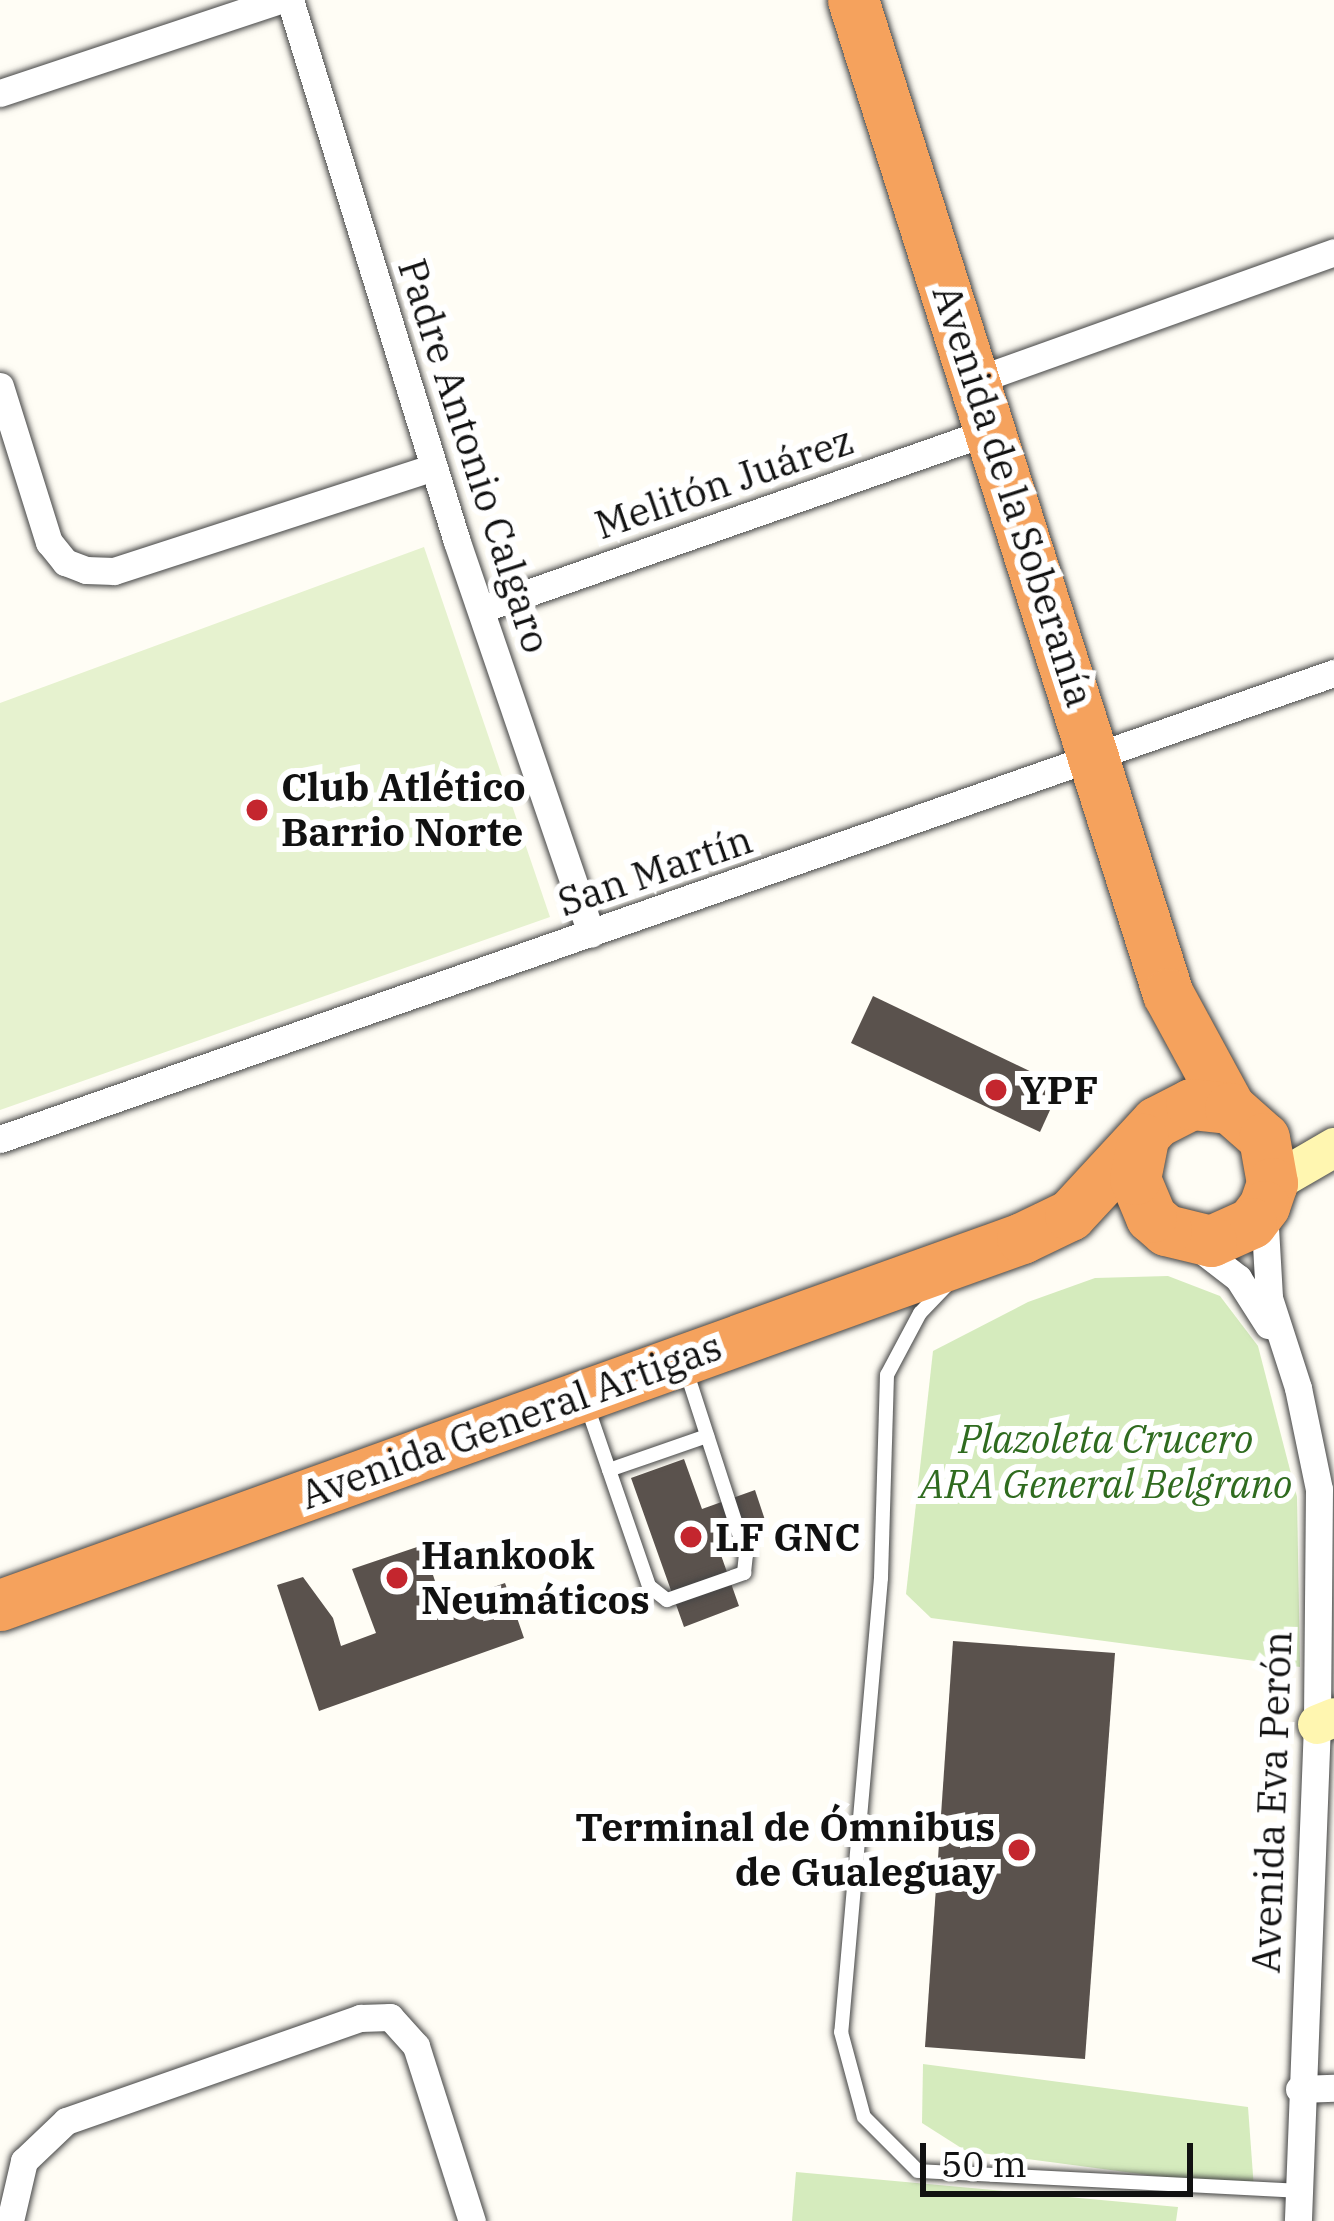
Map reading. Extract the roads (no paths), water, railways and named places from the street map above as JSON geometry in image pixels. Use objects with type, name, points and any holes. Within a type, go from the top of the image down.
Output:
[{"type":"highway","name":"Avenida de la Soberanía","points":[[854,0],[1168,994],[1230,1108]]},
{"type":"highway","name":"Avenida de la Soberanía","points":[[1150,1130],[1169,1066],[1168,994]]},
{"type":"highway","points":[[1191,1104],[1230,1108],[1264,1138],[1268,1194],[1232,1235],[1177,1235],[1151,1216],[1135,1179],[1150,1130],[1191,1104]]},
{"type":"highway","name":"Avenida General Artigas","points":[[0,1605],[999,1246],[1070,1215],[1150,1130]]},
{"type":"highway","name":"Avenida General Artigas","points":[[999,1246],[1098,1223],[1177,1235]]},
{"type":"street","points":[[0,93],[280,0]]},
{"type":"street","name":"Padre Antonio Calgaro","points":[[290,0],[434,467],[591,934]]},
{"type":"street","points":[[977,380],[1334,252]]},
{"type":"street","points":[[0,386],[49,542],[65,562],[86,570],[114,571],[434,467]]},
{"type":"street","name":"Melitón Juárez","points":[[482,609],[993,430]]},
{"type":"street","name":"San Martín","points":[[0,1139],[1334,673]]},
{"type":"street","points":[[1268,1194],[1334,1147]]},
{"type":"street","name":"Avenida Eva Perón","points":[[1268,1194],[1267,1283],[1298,1388],[1319,1489],[1325,1720],[1299,2089],[1298,2221]]},
{"type":"street","name":"Avenida Eva Perón","points":[[1177,1235],[1238,1278],[1266,1320],[1298,1388]]},
{"type":"street","points":[[10,2221],[24,2161],[66,2121],[360,2018],[390,2017],[416,2046],[472,2221]]},
{"type":"street","points":[[1299,2089],[1334,2088]]},
{"type":"lane","points":[[999,1246],[920,1313],[887,1375],[881,1578],[841,2032],[864,2117],[918,2171],[1299,2192]]},
{"type":"lane","points":[[583,1395],[649,1586],[667,1600],[683,1597],[744,1573],[747,1565],[682,1360]]},
{"type":"lane","points":[[609,1470],[707,1436]]},
{"type":"place","name":"Club Atlético Barrio Norte","points":[[257,810]]},
{"type":"place","name":"YPF","points":[[996,1090]]},
{"type":"place","name":"LF GNC","points":[[691,1537]]},
{"type":"place","name":"Hankook Neumáticos","points":[[397,1578]]},
{"type":"place","name":"Terminal de Ómnibus de Gualeguay","points":[[1019,1850]]},
{"type":"park label","name":"Plazoleta Crucero ARA General Belgrano","points":[[1106,1462]]}]
